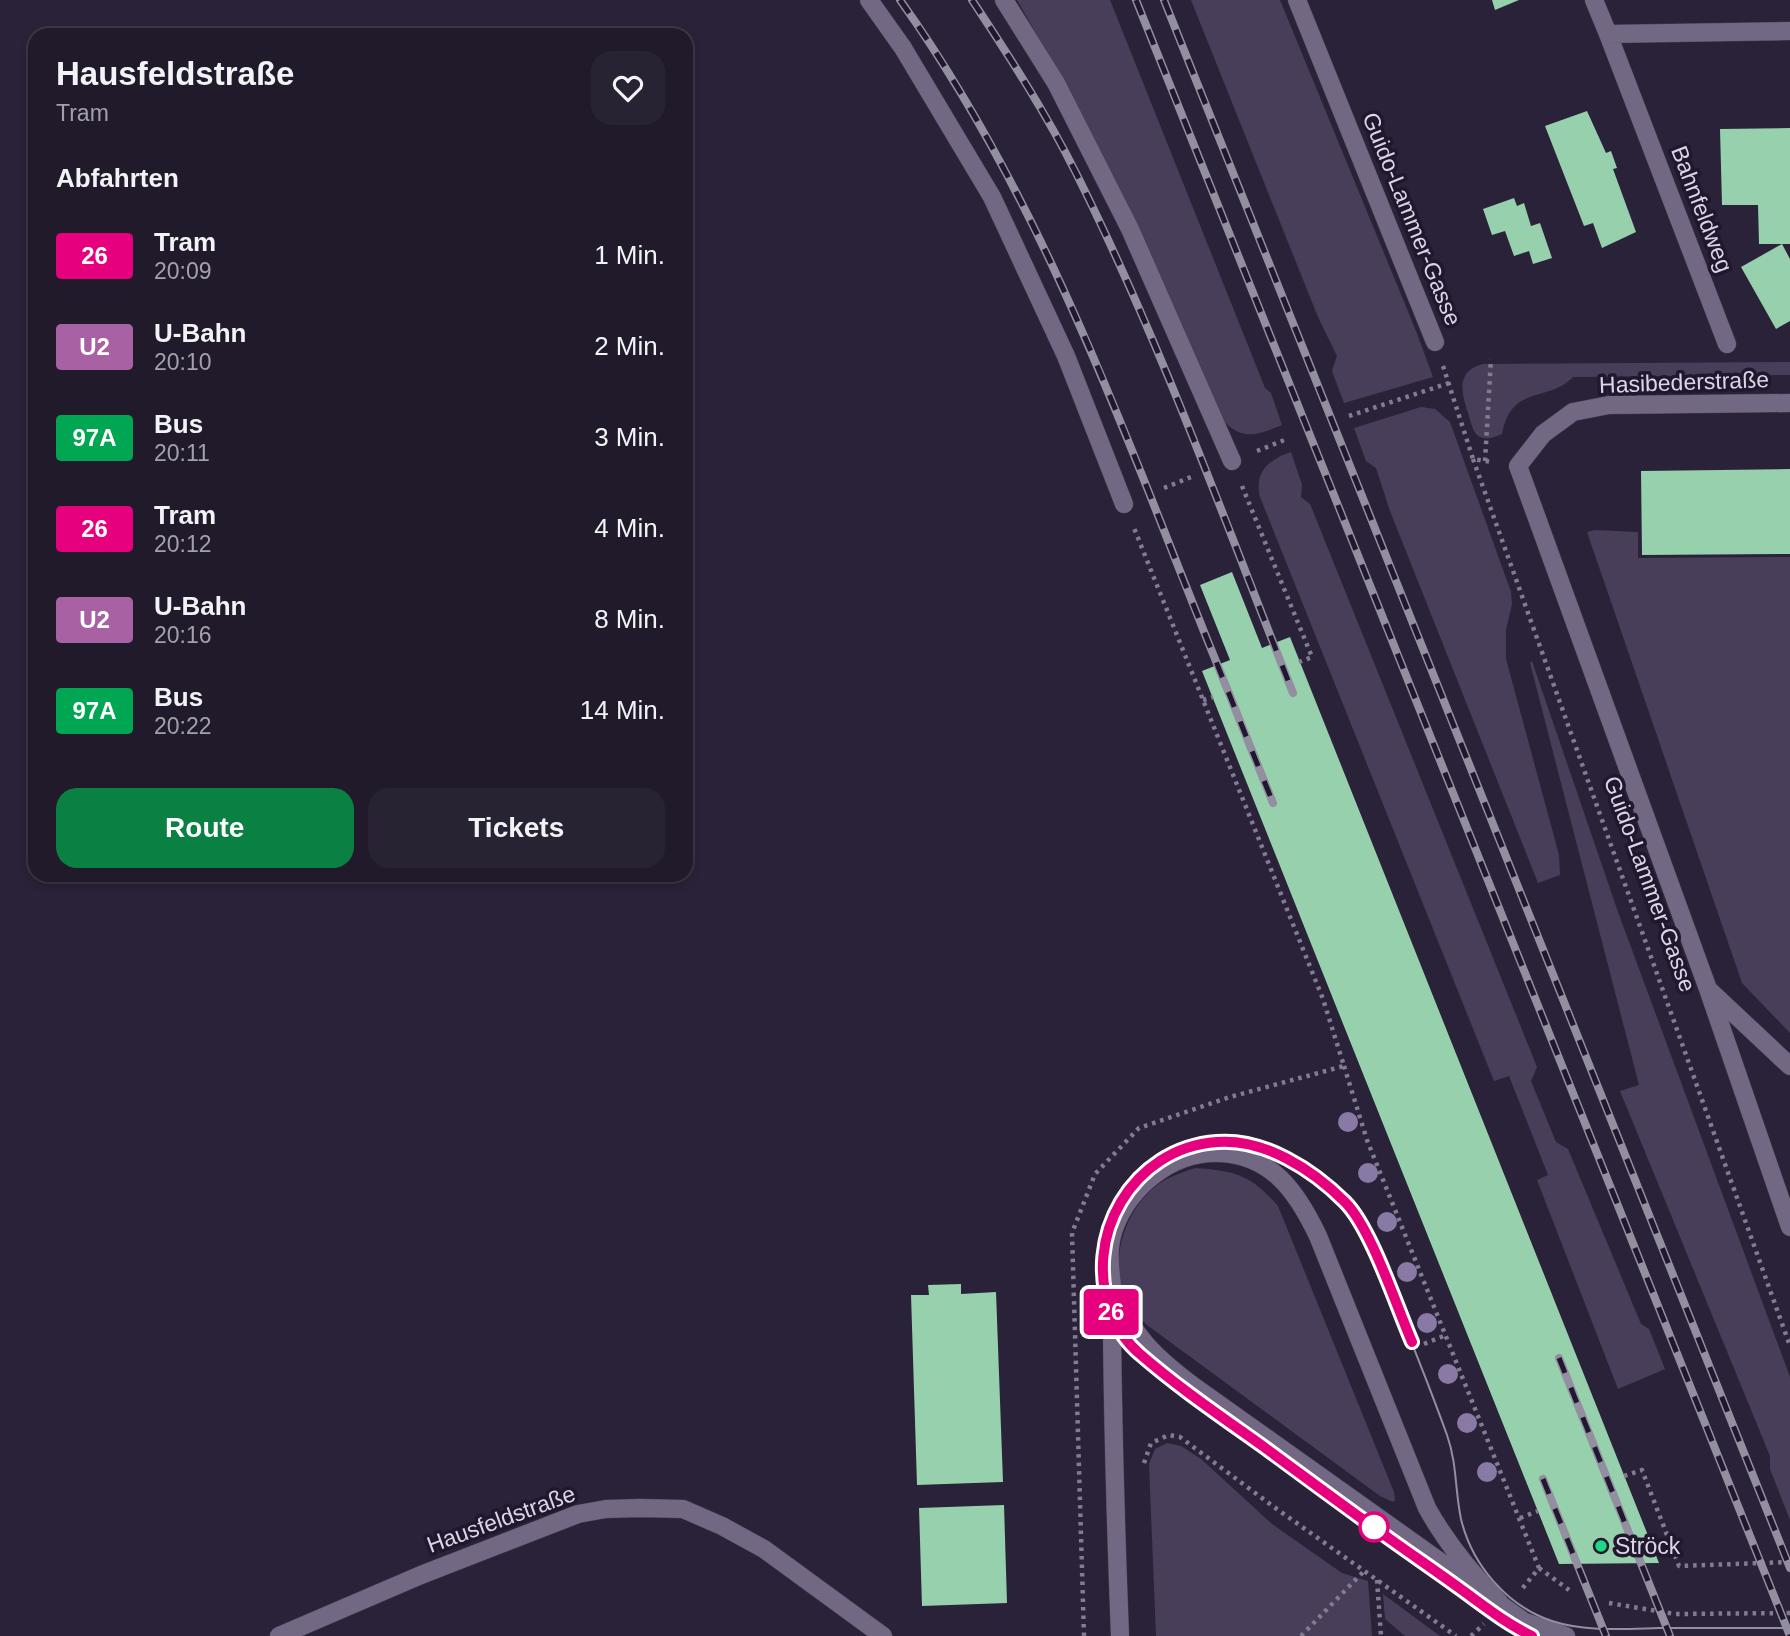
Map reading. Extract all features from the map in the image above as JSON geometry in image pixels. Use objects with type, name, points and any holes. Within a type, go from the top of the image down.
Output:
[{"type":"street","points":[[869,0],[903,48],[992,197],[1066,356],[1124,504]]},
{"type":"street","points":[[1004,0],[1056,83],[1130,229],[1232,461]]},
{"type":"street","name":"Guido-Lammer-Gasse","points":[[1297,0],[1435,342]]},
{"type":"street","name":"Bahnfeldweg","points":[[1594,0],[1727,344]]},
{"type":"street","points":[[1608,34],[1790,31]]},
{"type":"street","name":"Hasibederstraße","points":[[1518,466],[1543,434],[1573,412],[1609,405],[1790,403]]},
{"type":"street","name":"Guido-Lammer-Gasse","points":[[1518,466],[1708,989],[1790,1227]]},
{"type":"street","name":"Guido-Lammer-Gasse","points":[[1708,989],[1790,1066]]},
{"type":"street","points":[[1120,1636],[1113,1459],[1112,1287],[1108,1258],[1114,1230],[1126,1202],[1146,1181],[1169,1165],[1194,1156],[1216,1153],[1239,1155],[1262,1164],[1278,1176],[1299,1199],[1318,1236],[1427,1508],[1444,1538],[1468,1570],[1499,1602]]},
{"type":"street","points":[[1112,1287],[1125,1318],[1156,1357],[1525,1622],[1566,1636]]},
{"type":"street","name":"Hausfeldstraße","points":[[279,1636],[421,1575],[578,1514],[606,1509],[640,1508],[683,1509],[722,1526],[764,1549],[883,1636]]},
{"type":"path","name":"Guido-Lammer-Gasse","points":[[1435,342],[1473,459],[1790,1346]]},
{"type":"path","points":[[1485,461],[1491,359]]},
{"type":"path","points":[[1349,416],[1449,383]]},
{"type":"path","points":[[1473,459],[1518,466]]},
{"type":"path","points":[[1232,461],[1312,657],[1299,662]]},
{"type":"path","points":[[1164,488],[1191,477]]},
{"type":"path","points":[[1124,504],[1323,999],[1367,1140],[1539,1568],[1569,1590]]},
{"type":"path","points":[[1203,700],[1213,697]]},
{"type":"path","points":[[1084,1636],[1072,1233],[1095,1174],[1139,1128],[1230,1097],[1344,1066]]},
{"type":"path","points":[[1424,1344],[1446,1335]]},
{"type":"path","points":[[1143,1468],[1150,1443],[1168,1435],[1180,1437],[1456,1636]]},
{"type":"path","points":[[1624,1476],[1642,1469],[1679,1566],[1790,1562]]},
{"type":"path","points":[[1520,1518],[1538,1511]]},
{"type":"path","points":[[1522,1589],[1539,1568]]},
{"type":"path","points":[[1301,1636],[1365,1570]]},
{"type":"path","points":[[1377,1579],[1381,1636]]},
{"type":"path","points":[[1609,1603],[1675,1614],[1790,1613]]},
{"type":"shaded area","points":[[1017,0],[1110,0],[1282,425],[1259,433],[1245,434],[1231,428],[1224,421],[1115,179]]},
{"type":"shaded area","points":[[1191,0],[1280,0],[1433,377],[1344,403],[1332,371],[1337,356],[1318,317]]},
{"type":"shaded area","points":[[1790,362],[1790,375],[1573,377],[1553,390],[1522,401],[1513,408],[1502,434],[1488,438],[1480,437],[1473,430],[1463,390],[1468,372],[1483,364]]},
{"type":"shaded area","points":[[1421,407],[1435,409],[1450,422],[1511,592],[1512,604],[1506,630],[1506,659],[1559,855],[1560,875],[1538,883],[1390,511],[1376,468],[1366,461],[1354,428]]},
{"type":"shaded area","points":[[1291,452],[1302,485],[1301,497],[1310,504],[1537,1067],[1531,1081],[1556,1142],[1568,1149],[1641,1324],[1649,1329],[1665,1369],[1618,1389],[1537,1180],[1548,1175],[1509,1076],[1494,1081],[1260,497],[1261,473],[1270,463]]},
{"type":"shaded area","points":[[1587,532],[1638,532],[1638,558],[1790,557],[1790,1033],[1742,983]]},
{"type":"shaded area","points":[[1532,661],[1618,912],[1790,1377],[1790,1520],[1770,1469],[1770,1456],[1620,1091],[1639,1085],[1530,663]]},
{"type":"shaded area","points":[[1195,1168],[1242,1176],[1259,1187],[1278,1206],[1394,1492],[1393,1502],[1380,1496],[1147,1325],[1132,1309],[1124,1293],[1119,1259],[1127,1224],[1136,1208],[1160,1183]]},
{"type":"shaded area","points":[[1167,1443],[1181,1446],[1201,1459],[1272,1524],[1342,1573],[1368,1581],[1372,1636],[1156,1636],[1149,1464],[1155,1449]]},
{"type":"shaded area","points":[[1383,1594],[1440,1636],[1405,1636],[1385,1619]]},
{"type":"building","points":[[1492,0],[1519,0],[1495,10]]},
{"type":"building","points":[[1587,111],[1606,153],[1611,151],[1617,168],[1613,169],[1636,232],[1602,248],[1593,223],[1584,226],[1545,126]]},
{"type":"building","points":[[1790,128],[1790,244],[1759,244],[1758,205],[1722,205],[1720,129]]},
{"type":"building","points":[[1514,198],[1517,206],[1524,203],[1531,226],[1540,223],[1552,258],[1533,264],[1529,251],[1514,256],[1505,231],[1492,235],[1483,209]]},
{"type":"building","points":[[1782,244],[1790,259],[1790,321],[1776,329],[1741,267]]},
{"type":"building","points":[[1790,469],[1790,554],[1642,555],[1641,471]]},
{"type":"building","points":[[1232,572],[1262,648],[1290,637],[1659,1563],[1559,1564],[1202,671],[1230,660],[1200,585]]},
{"type":"building","points":[[961,1284],[961,1294],[996,1292],[1003,1482],[917,1485],[911,1295],[929,1295],[928,1285]]},
{"type":"building","points":[[1004,1505],[1007,1603],[922,1606],[919,1508]]},
{"type":"tram line","name":"26","points":[[1412,1342],[1375,1253],[1348,1204],[1329,1187],[1281,1155],[1237,1142],[1193,1146],[1149,1168],[1131,1186],[1114,1210],[1103,1248],[1104,1289],[1117,1326],[1138,1353],[1342,1505],[1500,1618],[1532,1636]]},
{"type":"tram line","points":[[1532,1636],[1498,1616],[1302,1476],[1149,1363],[1127,1340],[1118,1327],[1106,1298],[1102,1273],[1103,1248],[1109,1223],[1120,1201],[1134,1183],[1151,1168],[1170,1156],[1212,1143],[1256,1146],[1291,1161],[1339,1195],[1351,1208],[1375,1253],[1447,1435],[1466,1536],[1483,1568],[1494,1582],[1520,1605],[1552,1621],[1591,1628],[1790,1628]]},
{"type":"railway","points":[[900,0],[979,125],[1048,256],[1136,459],[1273,803]]},
{"type":"railway","points":[[972,0],[1052,129],[1107,236],[1190,431],[1293,693]]},
{"type":"railway","points":[[1136,0],[1790,1636]]},
{"type":"railway","points":[[1164,0],[1790,1568]]},
{"type":"railway","points":[[1559,1358],[1670,1636]]},
{"type":"railway","points":[[1543,1479],[1606,1636]]},
{"type":"place","name":"Ströck","points":[[1601,1546]]}]
